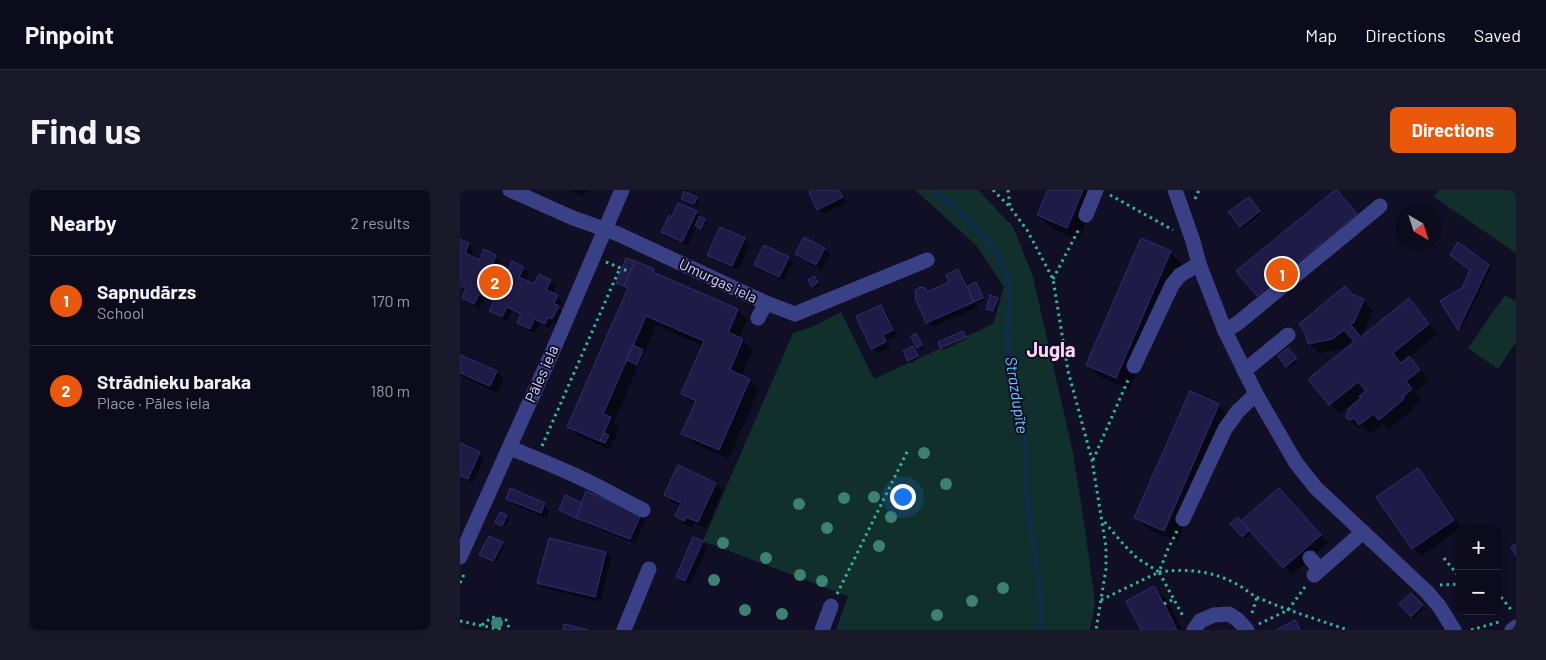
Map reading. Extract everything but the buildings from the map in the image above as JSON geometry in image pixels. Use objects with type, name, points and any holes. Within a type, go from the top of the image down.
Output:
[{"type":"street","name":"Umurgas iela","points":[[510,190],[573,218],[606,229],[766,303],[795,314],[927,260]]},
{"type":"street","name":"Pāles iela","points":[[460,557],[510,448],[622,190]]},
{"type":"street","points":[[1175,190],[1199,264],[1225,331],[1256,394],[1296,463],[1316,488],[1427,592],[1439,606],[1454,630]]},
{"type":"street","points":[[1086,215],[1103,192]]},
{"type":"street","points":[[1225,331],[1238,323],[1380,206]]},
{"type":"street","points":[[1134,366],[1172,284],[1180,276],[1199,264]]},
{"type":"street","points":[[758,318],[766,303]]},
{"type":"street","points":[[1244,371],[1288,335]]},
{"type":"street","points":[[1183,519],[1225,429],[1238,411],[1256,394]]},
{"type":"street","points":[[510,448],[609,492],[643,510]]},
{"type":"street","points":[[1310,558],[1317,572],[1363,532]]},
{"type":"street","points":[[624,630],[649,569]]},
{"type":"street","points":[[822,630],[831,606]]},
{"type":"street","points":[[1192,627],[1214,615],[1229,614],[1247,630]]},
{"type":"path","points":[[993,190],[1010,207],[1027,230],[1053,279],[1068,371],[1092,460],[1106,547],[1106,570],[1096,630]]},
{"type":"path","points":[[1008,190],[1010,207]]},
{"type":"path","points":[[1103,192],[1193,241]]},
{"type":"path","points":[[1053,279],[1075,238]]},
{"type":"path","points":[[606,262],[630,272]]},
{"type":"path","points":[[537,459],[620,268]]},
{"type":"path","points":[[1092,460],[1134,366]]},
{"type":"path","points":[[831,606],[908,450]]},
{"type":"path","points":[[1102,518],[1136,558],[1159,572],[1184,619],[1192,627]]},
{"type":"path","points":[[1159,572],[1183,519]]},
{"type":"path","points":[[1444,558],[1456,573]]},
{"type":"path","points":[[1100,600],[1159,572],[1177,569],[1216,575],[1237,584],[1257,597],[1288,610],[1348,630]]},
{"type":"path","points":[[1247,630],[1288,610],[1317,572]]},
{"type":"path","points":[[1433,586],[1456,584]]},
{"type":"path","points":[[1501,597],[1516,616]]},
{"type":"path","points":[[1164,604],[1174,599]]},
{"type":"path","points":[[481,626],[492,617],[506,620],[510,630]]},
{"type":"path","points":[[460,621],[503,630]]},
{"type":"path","points":[[1471,630],[1512,626]]},
{"type":"green space","points":[[915,190],[978,190],[1013,227],[1033,277],[1073,453],[1095,603],[1090,630],[836,630],[848,596],[703,541],[793,333],[812,327],[841,312],[874,379],[993,324],[1004,287],[976,245]]},
{"type":"green space","points":[[1439,190],[1516,190],[1516,253],[1434,197]]},
{"type":"green space","points":[[1505,295],[1516,302],[1516,342],[1498,369],[1468,348]]},
{"type":"waterway","name":"Strazdupīte","points":[[931,190],[942,197],[975,226],[994,250],[1006,273],[1009,291],[1008,345],[1025,436],[1026,496],[1039,582],[1041,630]]},
{"type":"place","name":"Sapņudārzs","points":[[1282,274]]},
{"type":"place","name":"Strādnieku baraka","points":[[495,282]]},
{"type":"district","name":"Jugla","points":[[1051,350]]}]
